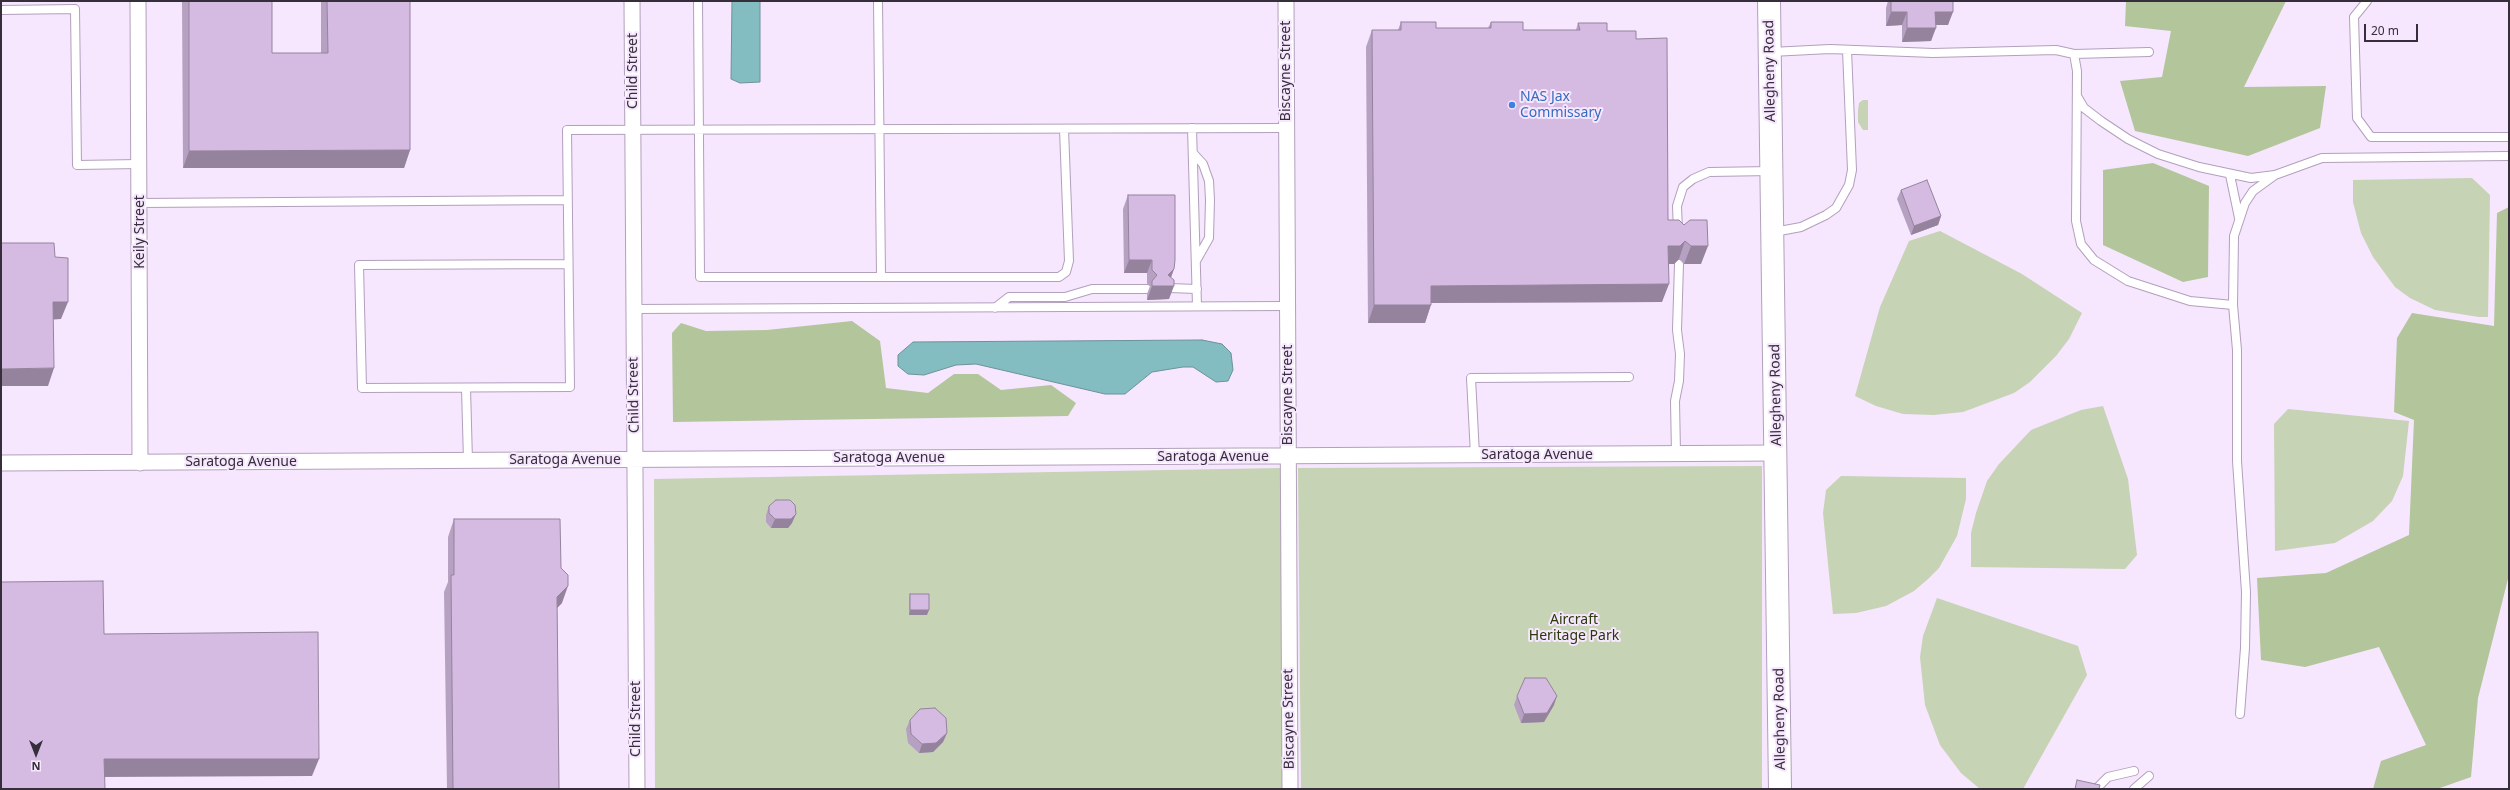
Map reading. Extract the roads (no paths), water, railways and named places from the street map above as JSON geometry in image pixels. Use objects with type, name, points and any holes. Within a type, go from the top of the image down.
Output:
[{"type":"street","name":"Keily Street","points":[[138,1],[140,463]]},
{"type":"street","name":"Child Street","points":[[632,1],[637,789]]},
{"type":"street","name":"Biscayne Street","points":[[1286,1],[1290,789]]},
{"type":"street","name":"Allegheny Road","points":[[1769,1],[1777,453],[1780,789]]},
{"type":"street","name":"Saratoga Avenue","points":[[1,463],[1777,453]]},
{"type":"lane","points":[[698,1],[700,277],[1059,277],[1066,272],[1068,261],[1064,129]]},
{"type":"lane","points":[[878,1],[881,276]]},
{"type":"lane","points":[[2367,1],[2354,17],[2357,118],[2371,137],[2509,136]]},
{"type":"lane","points":[[1,10],[75,9],[77,165],[139,164]]},
{"type":"lane","points":[[1770,52],[1830,49],[1933,53],[2056,50],[2074,54],[2149,52]]},
{"type":"lane","points":[[1773,232],[1801,227],[1826,215],[1836,208],[1849,185],[1852,170],[1847,50]]},
{"type":"lane","points":[[2074,54],[2077,60],[2076,221],[2080,244],[2094,260],[2128,281],[2190,301],[2233,305]]},
{"type":"lane","points":[[2077,96],[2084,108],[2128,139],[2158,154],[2230,175],[2251,178],[2275,175],[2322,158],[2509,156]]},
{"type":"lane","points":[[1192,128],[1197,306]]},
{"type":"lane","points":[[568,264],[359,265],[362,388],[570,387],[567,130],[699,131],[1286,128]]},
{"type":"lane","points":[[1193,153],[1205,170],[1209,181],[1210,200],[1209,238],[1196,262]]},
{"type":"lane","points":[[1678,237],[1677,206],[1684,187],[1693,179],[1709,172],[1772,171]]},
{"type":"lane","points":[[2230,175],[2239,219]]},
{"type":"lane","points":[[2240,714],[2245,648],[2246,592],[2237,461],[2237,350],[2233,305],[2234,236],[2239,219],[2253,191],[2275,175]]},
{"type":"lane","points":[[140,203],[567,200]]},
{"type":"lane","points":[[1676,454],[1675,400],[1679,382],[1680,354],[1676,330],[1679,264]]},
{"type":"lane","points":[[1169,288],[1197,289]]},
{"type":"lane","points":[[995,308],[1009,297],[1065,297],[1092,289],[1147,289]]},
{"type":"lane","points":[[633,309],[1287,306]]},
{"type":"lane","points":[[1475,455],[1471,378],[1629,377]]},
{"type":"lane","points":[[466,388],[468,461]]},
{"type":"lane","points":[[2096,789],[2108,777],[2134,771]]},
{"type":"lane","points":[[2134,789],[2149,776]]},
{"type":"place","name":"NAS Jax Commissary","points":[[1512,105]]},
{"type":"park label","name":"Aircraft Heritage Park","points":[[1574,628]]}]
